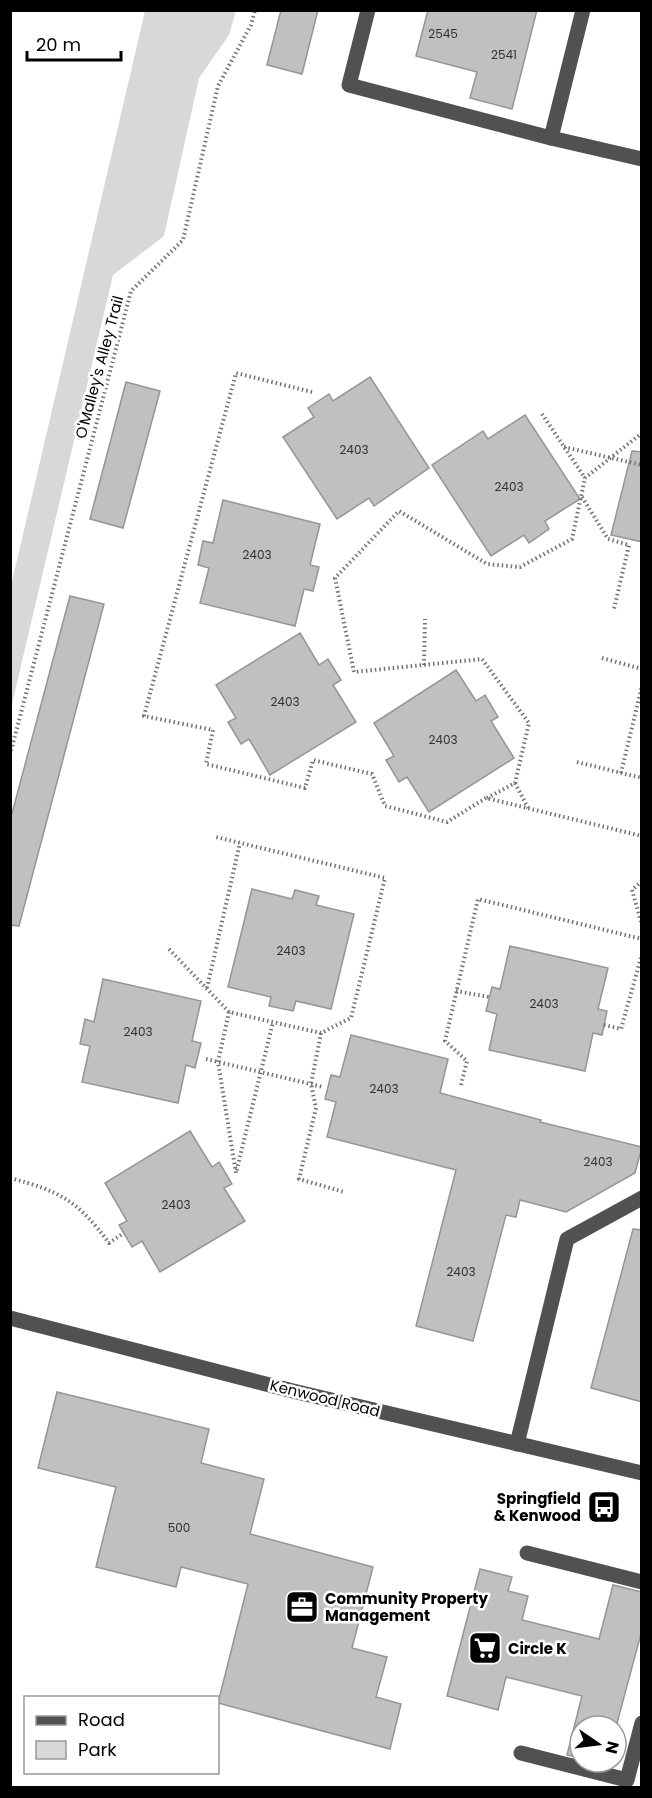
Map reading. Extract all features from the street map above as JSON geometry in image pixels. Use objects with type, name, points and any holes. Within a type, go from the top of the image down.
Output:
[{"type":"street","points":[[368,10],[349,86],[642,159]]},
{"type":"street","points":[[551,138],[583,10]]},
{"type":"street","points":[[517,1444],[567,1239],[642,1198]]},
{"type":"street","name":"Kenwood Road","points":[[10,1318],[293,1391],[642,1473]]},
{"type":"street","points":[[527,1553],[642,1582]]},
{"type":"street","points":[[521,1753],[627,1780],[642,1723]]},
{"type":"path","name":"O'Malley's Alley Trail","points":[[10,755],[131,291],[183,240],[218,86],[251,25],[255,10]]},
{"type":"path","points":[[312,392],[236,374],[144,716],[213,730],[206,764],[305,788],[313,760],[372,774],[385,806],[447,822],[515,783]]},
{"type":"path","points":[[542,414],[585,478]]},
{"type":"path","points":[[528,808],[515,783],[529,723],[482,659],[354,672],[335,578],[399,511],[487,564],[520,567],[572,539],[585,478],[642,433]]},
{"type":"path","points":[[564,447],[642,465]]},
{"type":"path","points":[[581,496],[609,539],[629,545],[615,609]]},
{"type":"path","points":[[424,665],[426,619]]},
{"type":"path","points":[[602,658],[642,669]]},
{"type":"path","points":[[621,773],[642,686]]},
{"type":"path","points":[[577,762],[642,778]]},
{"type":"path","points":[[486,798],[642,836]]},
{"type":"path","points":[[169,948],[229,1012],[321,1033],[351,1018],[385,878],[216,837]]},
{"type":"path","points":[[207,989],[240,843]]},
{"type":"path","points":[[642,881],[632,890],[642,925]]},
{"type":"path","points":[[461,1084],[467,1061],[445,1041],[478,899],[642,939]]},
{"type":"path","points":[[604,1025],[621,1029],[642,954]]},
{"type":"path","points":[[456,991],[489,997]]},
{"type":"path","points":[[229,1012],[218,1062],[236,1173],[273,1022]]},
{"type":"path","points":[[321,1033],[311,1084],[316,1108],[299,1179],[344,1192]]},
{"type":"path","points":[[206,1059],[323,1088]]},
{"type":"path","points":[[10,1178],[43,1186],[70,1201],[90,1217],[109,1243],[124,1233]]},
{"type":"green space","points":[[145,11],[236,11],[229,35],[199,78],[164,236],[113,275],[11,708],[11,586]]},
{"type":"building","points":[[281,10],[318,10],[302,74],[267,65]]},
{"type":"building","points":[[428,10],[537,10],[512,109],[470,98],[477,72],[416,56]]},
{"type":"building","points":[[370,377],[429,468],[374,506],[369,498],[337,519],[283,437],[314,417],[308,408],[329,394],[333,401]]},
{"type":"building","points":[[126,382],[160,391],[123,528],[90,519]]},
{"type":"building","points":[[525,415],[580,499],[545,521],[549,529],[529,543],[524,535],[491,556],[432,465],[483,431],[488,439]]},
{"type":"building","points":[[632,451],[642,452],[642,542],[611,535]]},
{"type":"building","points":[[223,500],[320,524],[310,565],[319,567],[313,591],[304,589],[295,626],[200,603],[209,568],[198,565],[203,541],[213,543]]},
{"type":"building","points":[[70,596],[104,604],[19,926],[10,925],[10,821]]},
{"type":"building","points":[[300,633],[319,665],[328,659],[341,680],[333,685],[356,722],[270,775],[249,739],[241,744],[228,722],[236,718],[216,685]]},
{"type":"building","points":[[456,670],[476,701],[485,695],[498,717],[491,721],[514,758],[429,812],[407,777],[399,782],[386,760],[394,756],[374,723]]},
{"type":"building","points":[[252,889],[292,899],[295,890],[319,896],[316,905],[354,914],[331,1009],[296,1001],[293,1011],[269,1006],[271,997],[228,987]]},
{"type":"building","points":[[510,946],[608,968],[598,1009],[607,1011],[602,1035],[593,1033],[585,1071],[489,1050],[497,1014],[486,1011],[492,987],[500,989]]},
{"type":"building","points":[[103,979],[201,1001],[192,1041],[201,1043],[195,1068],[186,1065],[178,1103],[82,1082],[90,1046],[80,1044],[85,1019],[94,1022]]},
{"type":"building","points":[[351,1035],[448,1059],[440,1093],[541,1120],[540,1122],[642,1147],[635,1173],[566,1212],[520,1200],[516,1217],[506,1215],[473,1341],[416,1326],[456,1170],[327,1137],[336,1102],[325,1099],[331,1075],[340,1077]]},
{"type":"building","points":[[190,1131],[212,1167],[219,1162],[232,1184],[224,1188],[245,1221],[160,1272],[142,1241],[132,1247],[119,1225],[127,1221],[105,1183]]},
{"type":"building","points":[[633,1229],[642,1230],[642,1402],[591,1388]]},
{"type":"building","points":[[57,1392],[209,1429],[201,1463],[264,1479],[250,1534],[373,1567],[352,1648],[387,1657],[376,1697],[401,1704],[390,1749],[219,1703],[248,1584],[181,1567],[176,1587],[96,1567],[116,1487],[38,1468]]},
{"type":"building","name":"Circle K","points":[[480,1569],[512,1577],[508,1591],[528,1596],[522,1620],[599,1639],[613,1585],[642,1592],[642,1630],[619,1714],[577,1714],[582,1696],[506,1677],[498,1710],[447,1696]]},
{"type":"place","name":"Springfield & Kenwood","points":[[604,1507]]},
{"type":"place","name":"Community Property Management","points":[[302,1607]]},
{"type":"place","name":"Circle K","points":[[485,1648]]}]
